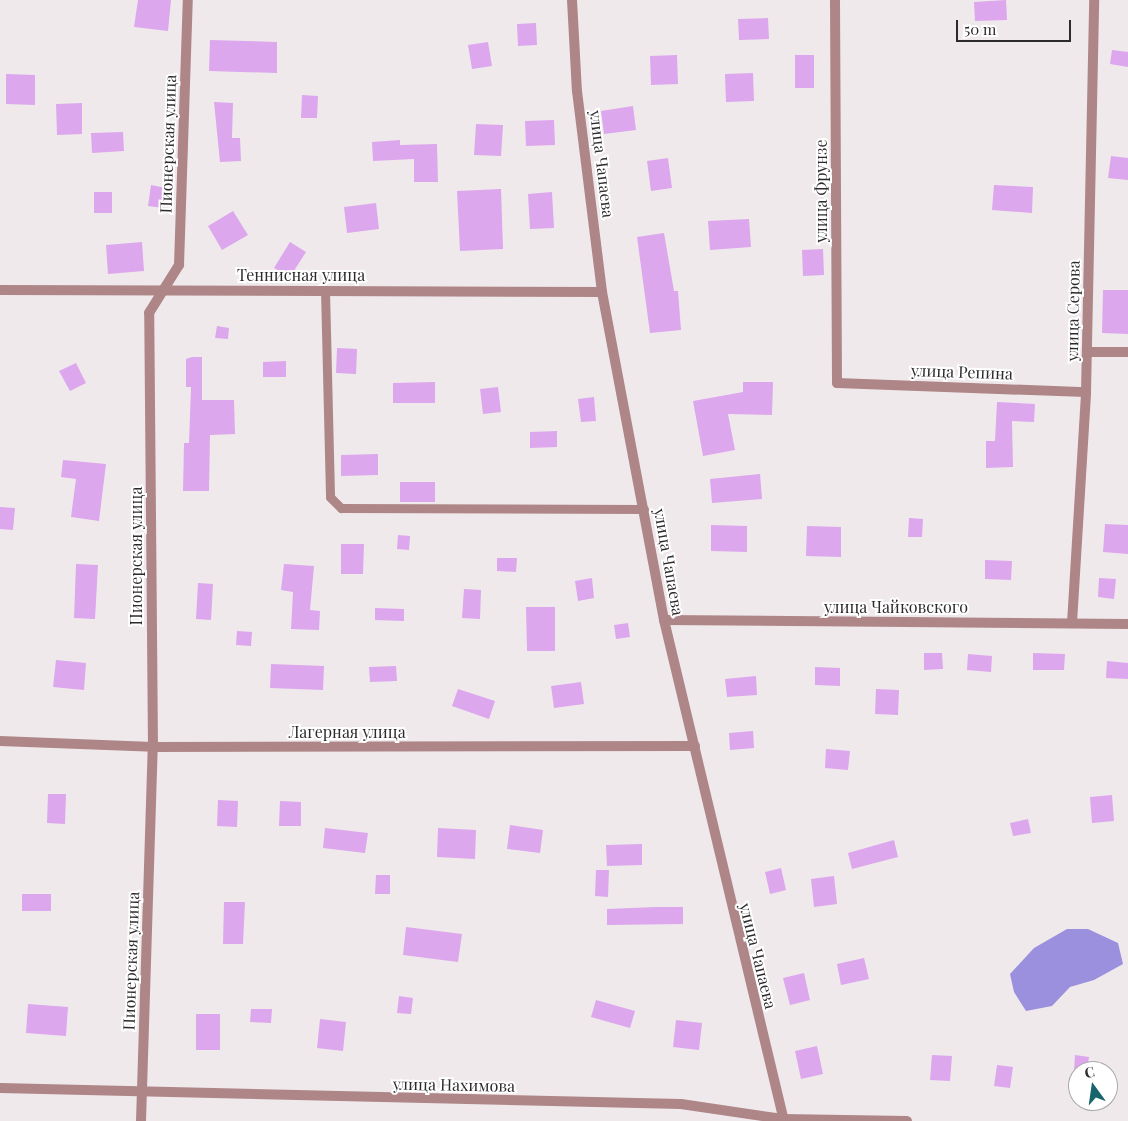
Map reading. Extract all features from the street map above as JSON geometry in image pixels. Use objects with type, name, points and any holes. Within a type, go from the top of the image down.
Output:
[{"type":"street","name":"Пионерская улица","points":[[141,1121],[153,747],[149,313],[179,265],[188,0]]},
{"type":"street","name":"улица Чапаева","points":[[572,0],[578,91],[602,292],[664,620],[695,746],[706,807],[783,1120]]},
{"type":"street","name":"улица Фрунзе","points":[[835,0],[837,382]]},
{"type":"street","name":"улица Серова","points":[[1072,623],[1086,392],[1094,0]]},
{"type":"street","name":"Теннисная улица","points":[[0,290],[163,289],[602,292]]},
{"type":"street","points":[[1087,352],[1128,352]]},
{"type":"street","name":"улица Репина","points":[[837,382],[1086,392]]},
{"type":"street","name":"улица Чайковского","points":[[664,620],[1128,624]]},
{"type":"street","name":"Лагерная улица","points":[[0,740],[153,747],[695,746]]},
{"type":"street","name":"улица Нахимова","points":[[0,1088],[141,1094],[681,1104],[783,1120],[907,1121]]},
{"type":"lane","points":[[325,290],[330,497],[341,508],[644,509]]},
{"type":"shaded area","points":[[1067,929],[1088,929],[1118,943],[1123,964],[1094,980],[1070,987],[1052,1006],[1026,1011],[1014,992],[1010,974],[1034,948]]},
{"type":"building","points":[[138,0],[171,0],[168,31],[134,27]]},
{"type":"building","points":[[1006,0],[1007,20],[975,21],[974,2]]},
{"type":"building","points":[[768,18],[769,39],[739,40],[738,19]]},
{"type":"building","points":[[536,23],[537,45],[518,46],[517,24]]},
{"type":"building","points":[[210,40],[277,42],[277,73],[209,71]]},
{"type":"building","points":[[488,42],[492,66],[472,69],[468,45]]},
{"type":"building","points":[[1112,50],[1128,52],[1128,67],[1110,64]]},
{"type":"building","points":[[677,55],[678,84],[651,85],[650,56]]},
{"type":"building","points":[[795,55],[814,55],[814,88],[795,88]]},
{"type":"building","points":[[753,73],[754,101],[726,102],[725,74]]},
{"type":"building","points":[[6,74],[35,75],[35,105],[6,104]]},
{"type":"building","points":[[302,95],[318,96],[317,118],[301,118]]},
{"type":"building","points":[[214,102],[233,103],[232,138],[240,138],[241,161],[220,162]]},
{"type":"building","points":[[82,103],[82,134],[57,135],[56,104]]},
{"type":"building","points":[[633,106],[636,130],[604,134],[601,111]]},
{"type":"building","points":[[554,120],[555,145],[526,146],[525,121]]},
{"type":"building","points":[[476,124],[503,125],[501,156],[474,155]]},
{"type":"building","points":[[123,132],[124,151],[92,153],[91,133]]},
{"type":"building","points":[[400,140],[400,145],[437,144],[438,182],[414,182],[414,159],[373,161],[372,142]]},
{"type":"building","points":[[1111,156],[1128,158],[1128,180],[1108,178]]},
{"type":"building","points":[[668,158],[672,188],[651,191],[647,161]]},
{"type":"building","points":[[151,185],[166,188],[163,208],[148,206]]},
{"type":"building","points":[[994,185],[1033,187],[1032,213],[992,210]]},
{"type":"building","points":[[501,189],[503,249],[460,251],[457,191]]},
{"type":"building","points":[[94,192],[112,192],[112,213],[94,213]]},
{"type":"building","points":[[552,192],[554,228],[530,229],[528,194]]},
{"type":"building","points":[[376,203],[379,229],[347,233],[344,207]]},
{"type":"building","points":[[233,211],[248,235],[222,250],[208,226]]},
{"type":"building","points":[[749,219],[751,247],[710,250],[708,221]]},
{"type":"building","points":[[664,233],[674,291],[678,291],[681,330],[650,333],[637,237]]},
{"type":"building","points":[[142,242],[144,271],[108,274],[106,245]]},
{"type":"building","points":[[290,242],[306,252],[290,277],[274,268]]},
{"type":"building","points":[[823,249],[824,275],[803,276],[802,250]]},
{"type":"building","points":[[1103,290],[1128,290],[1128,334],[1102,333]]},
{"type":"building","points":[[217,326],[229,328],[228,339],[215,338]]},
{"type":"building","points":[[337,348],[357,349],[356,374],[336,373]]},
{"type":"building","points":[[202,357],[202,400],[234,400],[235,434],[210,435],[209,491],[183,491],[184,443],[189,443],[191,387],[186,387],[186,359]]},
{"type":"building","points":[[286,361],[286,377],[263,377],[263,362]]},
{"type":"building","points":[[76,363],[86,383],[70,391],[59,371]]},
{"type":"building","points":[[435,382],[435,403],[393,403],[393,383]]},
{"type":"building","points":[[743,382],[773,382],[772,415],[728,414],[735,450],[703,456],[693,401],[743,392]]},
{"type":"building","points":[[498,387],[501,412],[483,414],[480,389]]},
{"type":"building","points":[[594,397],[596,421],[581,422],[578,399]]},
{"type":"building","points":[[997,402],[1035,404],[1034,422],[1012,421],[1013,467],[986,468],[986,441],[995,441]]},
{"type":"building","points":[[557,431],[557,447],[530,448],[530,432]]},
{"type":"building","points":[[378,454],[378,475],[341,476],[341,455]]},
{"type":"building","points":[[63,460],[106,464],[99,521],[71,517],[76,479],[61,477]]},
{"type":"building","points":[[760,474],[762,499],[712,503],[710,479]]},
{"type":"building","points":[[400,482],[435,482],[435,502],[400,502]]},
{"type":"building","points":[[0,507],[15,508],[13,530],[0,529]]},
{"type":"building","points":[[909,518],[923,519],[922,537],[908,537]]},
{"type":"building","points":[[1105,524],[1128,525],[1128,554],[1103,552]]},
{"type":"building","points":[[711,525],[747,526],[747,552],[711,551]]},
{"type":"building","points":[[807,526],[841,527],[841,557],[806,556]]},
{"type":"building","points":[[398,535],[410,536],[409,550],[397,549]]},
{"type":"building","points":[[341,544],[364,544],[363,574],[341,574]]},
{"type":"building","points":[[497,558],[517,558],[516,572],[497,571]]},
{"type":"building","points":[[985,560],[1012,561],[1011,580],[985,579]]},
{"type":"building","points":[[76,564],[98,565],[95,619],[74,618]]},
{"type":"building","points":[[284,564],[314,566],[310,610],[320,611],[319,630],[291,629],[293,592],[281,590]]},
{"type":"building","points":[[592,578],[594,598],[578,601],[575,581]]},
{"type":"building","points":[[1099,578],[1116,579],[1114,599],[1098,597]]},
{"type":"building","points":[[198,583],[213,584],[211,620],[196,619]]},
{"type":"building","points":[[464,589],[481,590],[480,619],[462,618]]},
{"type":"building","points":[[526,607],[555,607],[555,651],[527,651]]},
{"type":"building","points":[[375,608],[404,609],[404,621],[375,620]]},
{"type":"building","points":[[628,623],[630,637],[616,639],[614,625]]},
{"type":"building","points":[[237,631],[252,632],[251,646],[236,645]]},
{"type":"building","points":[[924,653],[942,653],[943,669],[924,670]]},
{"type":"building","points":[[1033,653],[1065,654],[1064,670],[1033,670]]},
{"type":"building","points":[[968,654],[992,656],[991,672],[967,670]]},
{"type":"building","points":[[56,660],[86,663],[84,690],[53,687]]},
{"type":"building","points":[[1107,661],[1128,663],[1128,679],[1106,678]]},
{"type":"building","points":[[271,664],[324,666],[323,690],[270,688]]},
{"type":"building","points":[[396,666],[397,681],[370,682],[369,667]]},
{"type":"building","points":[[815,667],[840,668],[840,686],[815,685]]},
{"type":"building","points":[[756,676],[757,695],[727,697],[725,679]]},
{"type":"building","points":[[581,682],[584,704],[554,708],[551,686]]},
{"type":"building","points":[[458,689],[495,701],[489,719],[452,706]]},
{"type":"building","points":[[876,689],[899,690],[898,715],[875,714]]},
{"type":"building","points":[[753,731],[754,748],[730,750],[729,733]]},
{"type":"building","points":[[826,749],[850,751],[848,770],[825,768]]},
{"type":"building","points":[[48,794],[66,794],[65,824],[47,823]]},
{"type":"building","points":[[1112,795],[1114,821],[1092,823],[1090,797]]},
{"type":"building","points":[[218,800],[238,801],[237,827],[217,826]]},
{"type":"building","points":[[280,801],[301,802],[301,826],[279,826]]},
{"type":"building","points":[[1028,819],[1031,833],[1013,836],[1010,823]]},
{"type":"building","points":[[510,825],[543,830],[540,853],[507,849]]},
{"type":"building","points":[[325,828],[368,833],[365,853],[323,848]]},
{"type":"building","points":[[438,828],[476,830],[475,859],[437,857]]},
{"type":"building","points":[[894,840],[898,857],[852,869],[848,853]]},
{"type":"building","points":[[642,844],[642,865],[607,866],[606,845]]},
{"type":"building","points":[[781,868],[786,890],[770,894],[765,872]]},
{"type":"building","points":[[596,870],[609,870],[608,897],[595,896]]},
{"type":"building","points":[[376,875],[390,875],[390,894],[375,894]]},
{"type":"building","points":[[834,876],[837,904],[814,907],[811,879]]},
{"type":"building","points":[[22,894],[51,894],[51,911],[22,911]]},
{"type":"building","points":[[224,902],[245,902],[243,944],[223,944]]},
{"type":"building","points":[[683,907],[683,924],[607,925],[607,909]]},
{"type":"building","points":[[406,927],[462,934],[458,962],[403,955]]},
{"type":"building","points":[[864,958],[869,979],[841,985],[837,964]]},
{"type":"building","points":[[804,973],[810,1000],[790,1005],[783,978]]},
{"type":"building","points":[[399,996],[413,998],[411,1014],[397,1013]]},
{"type":"building","points":[[596,1000],[635,1011],[630,1028],[591,1017]]},
{"type":"building","points":[[28,1004],[68,1007],[66,1036],[26,1033]]},
{"type":"building","points":[[251,1009],[272,1009],[271,1023],[250,1022]]},
{"type":"building","points":[[196,1014],[220,1014],[220,1050],[196,1050]]},
{"type":"building","points":[[320,1019],[346,1022],[343,1051],[317,1048]]},
{"type":"building","points":[[676,1020],[702,1023],[699,1050],[673,1047]]},
{"type":"building","points":[[817,1046],[823,1074],[801,1079],[795,1051]]},
{"type":"building","points":[[932,1055],[952,1056],[950,1081],[930,1080]]},
{"type":"building","points":[[1075,1055],[1089,1057],[1088,1061],[1075,1061]]},
{"type":"building","points":[[997,1065],[1013,1067],[1010,1088],[994,1086]]}]
